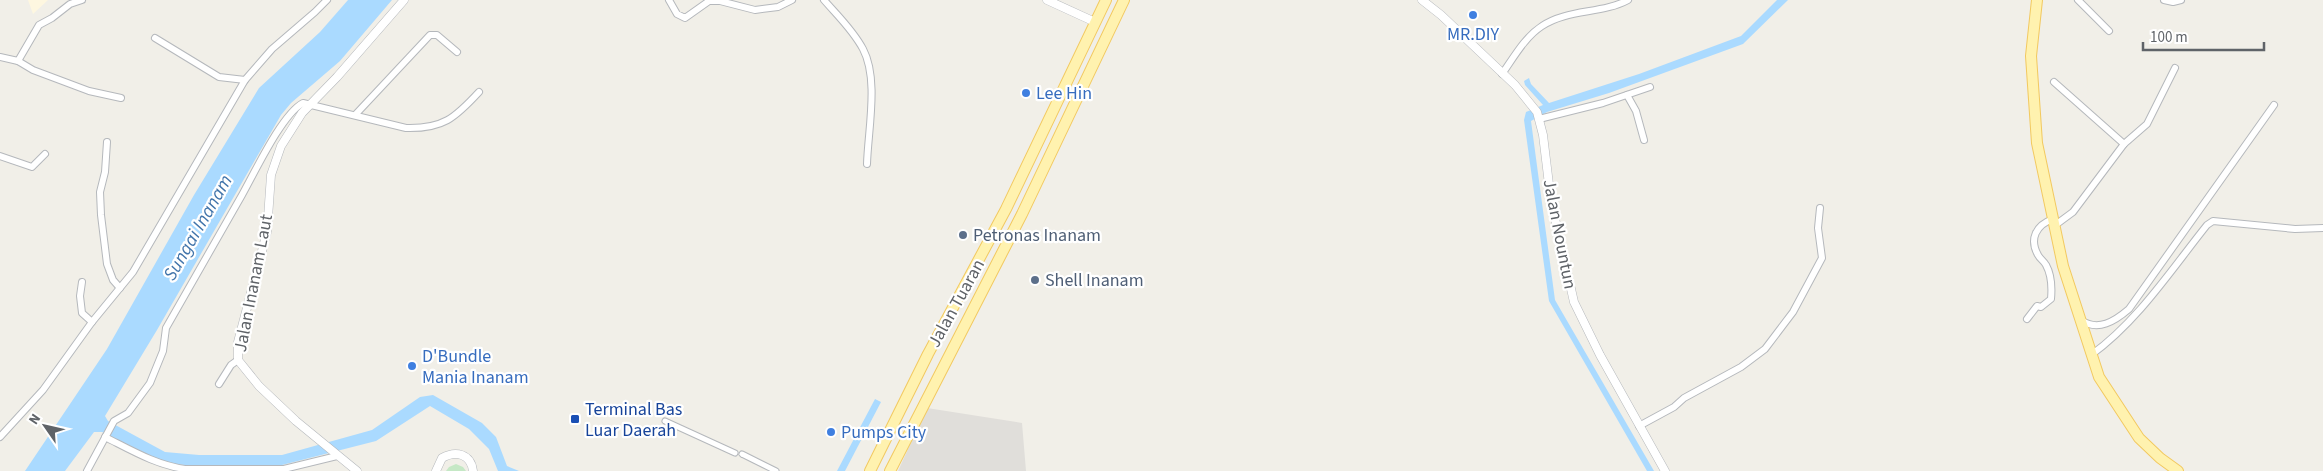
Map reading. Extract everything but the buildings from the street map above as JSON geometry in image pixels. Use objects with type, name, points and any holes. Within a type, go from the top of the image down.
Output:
[{"type":"main road","name":"Jalan Tuaran","points":[[870,471],[928,354],[1006,209],[1106,0]]},
{"type":"main road","name":"Jalan Tuaran","points":[[890,471],[1028,204],[1124,0]]},
{"type":"main road","points":[[2037,0],[2031,56],[2036,144],[2063,266],[2078,318],[2099,377],[2132,430],[2160,458],[2178,471]]},
{"type":"street","points":[[18,61],[39,25],[70,4],[82,0]]},
{"type":"street","points":[[0,437],[59,370],[92,322],[133,272],[153,241],[245,80],[272,49],[327,0]]},
{"type":"street","name":"Jalan Inanam Laut","points":[[357,471],[259,386],[238,360],[238,342],[267,232],[271,175],[276,159],[291,128],[404,0]]},
{"type":"street","points":[[669,0],[677,14],[685,18],[709,1],[720,1],[755,10],[778,8],[792,0]]},
{"type":"street","points":[[824,0],[855,36],[864,50],[869,70],[871,95],[867,164]]},
{"type":"street","points":[[1047,0],[1095,22]]},
{"type":"street","name":"Jalan Nountun","points":[[1422,0],[1441,15],[1502,74],[1533,106],[1540,119],[1552,201],[1574,302],[1600,356],[1665,471]]},
{"type":"street","name":"Jalan Nountun","points":[[1433,0],[1441,15]]},
{"type":"street","points":[[1502,74],[1529,36],[1543,25],[1569,16],[1609,8],[1628,0]]},
{"type":"street","points":[[2078,0],[2109,31]]},
{"type":"street","points":[[2164,0],[2181,0]]},
{"type":"street","points":[[356,114],[430,36],[437,35],[457,52]]},
{"type":"street","points":[[154,38],[181,56],[219,77],[245,80]]},
{"type":"street","points":[[0,56],[18,61],[33,70],[89,91],[118,98]]},
{"type":"street","points":[[2027,319],[2037,306],[2041,307],[2051,299],[2052,290],[2046,266],[2034,246],[2035,235],[2042,223],[2054,222],[2073,212],[2124,144],[2153,115],[2175,68]]},
{"type":"street","points":[[2054,82],[2124,144]]},
{"type":"street","points":[[1540,119],[1627,95],[1650,86]]},
{"type":"street","points":[[87,471],[114,421],[128,413],[150,383],[163,351],[166,328],[288,117],[296,107],[303,103],[356,114],[406,128],[428,127],[453,119],[479,92]]},
{"type":"street","points":[[1627,95],[1636,111],[1644,140]]},
{"type":"street","points":[[2078,318],[2088,325],[2095,326],[2119,318],[2129,309],[2274,105]]},
{"type":"street","points":[[107,142],[105,172],[100,192],[101,215],[107,264],[113,280],[120,288]]},
{"type":"street","points":[[0,156],[32,167],[45,154]]},
{"type":"street","points":[[1639,426],[1674,407],[1684,398],[1747,363],[1765,349],[1794,312],[1818,269],[1822,258],[1818,228],[1820,208]]},
{"type":"street","points":[[2092,355],[2112,340],[2128,324],[2207,225],[2214,222],[2295,229],[2323,228]]},
{"type":"street","points":[[82,282],[80,296],[82,313],[92,322]]},
{"type":"street","points":[[219,384],[231,365],[238,360]]},
{"type":"street","points":[[664,421],[735,453]]},
{"type":"street","points":[[105,437],[153,461],[185,469],[284,469],[338,456]]},
{"type":"street","points":[[435,471],[439,462],[447,455],[459,454],[469,460],[474,470]]},
{"type":"street","points":[[742,454],[776,471]]},
{"type":"shaded area","points":[[28,0],[48,0],[33,14]]},
{"type":"shaded area","points":[[927,408],[1022,423],[1026,471],[898,471]]},
{"type":"green space","points":[[456,464],[463,467],[466,471],[446,471],[449,467]]},
{"type":"water","name":"Sungai Inanam","points":[[348,0],[392,0],[340,61],[291,103],[281,115],[105,416],[108,421],[165,452],[199,455],[282,455],[372,430],[420,397],[433,395],[482,423],[496,437],[507,466],[519,471],[498,471],[489,449],[469,429],[430,406],[376,441],[278,466],[198,466],[172,464],[161,461],[102,432],[94,432],[65,471],[25,471],[107,349],[194,195],[259,88],[320,32]]},
{"type":"water","points":[[1777,0],[1788,0],[1743,44],[1609,93],[1547,112],[1531,121],[1555,300],[1654,471],[1647,471],[1549,301],[1524,120],[1526,112],[1543,105],[1525,85],[1524,81],[1529,78],[1531,84],[1549,103],[1639,74],[1741,36]]},
{"type":"water","points":[[875,399],[881,402],[845,471],[837,471]]},
{"type":"place","name":"MR.DIY","points":[[1473,15]]},
{"type":"place","name":"Lee Hin","points":[[1026,93]]},
{"type":"place","name":"Petronas Inanam","points":[[963,235]]},
{"type":"place","name":"Shell Inanam","points":[[1035,280]]},
{"type":"place","name":"D'Bundle Mania Inanam","points":[[412,366]]},
{"type":"place","name":"Terminal Bas Luar Daerah","points":[[575,419]]},
{"type":"place","name":"Pumps City","points":[[831,432]]}]
